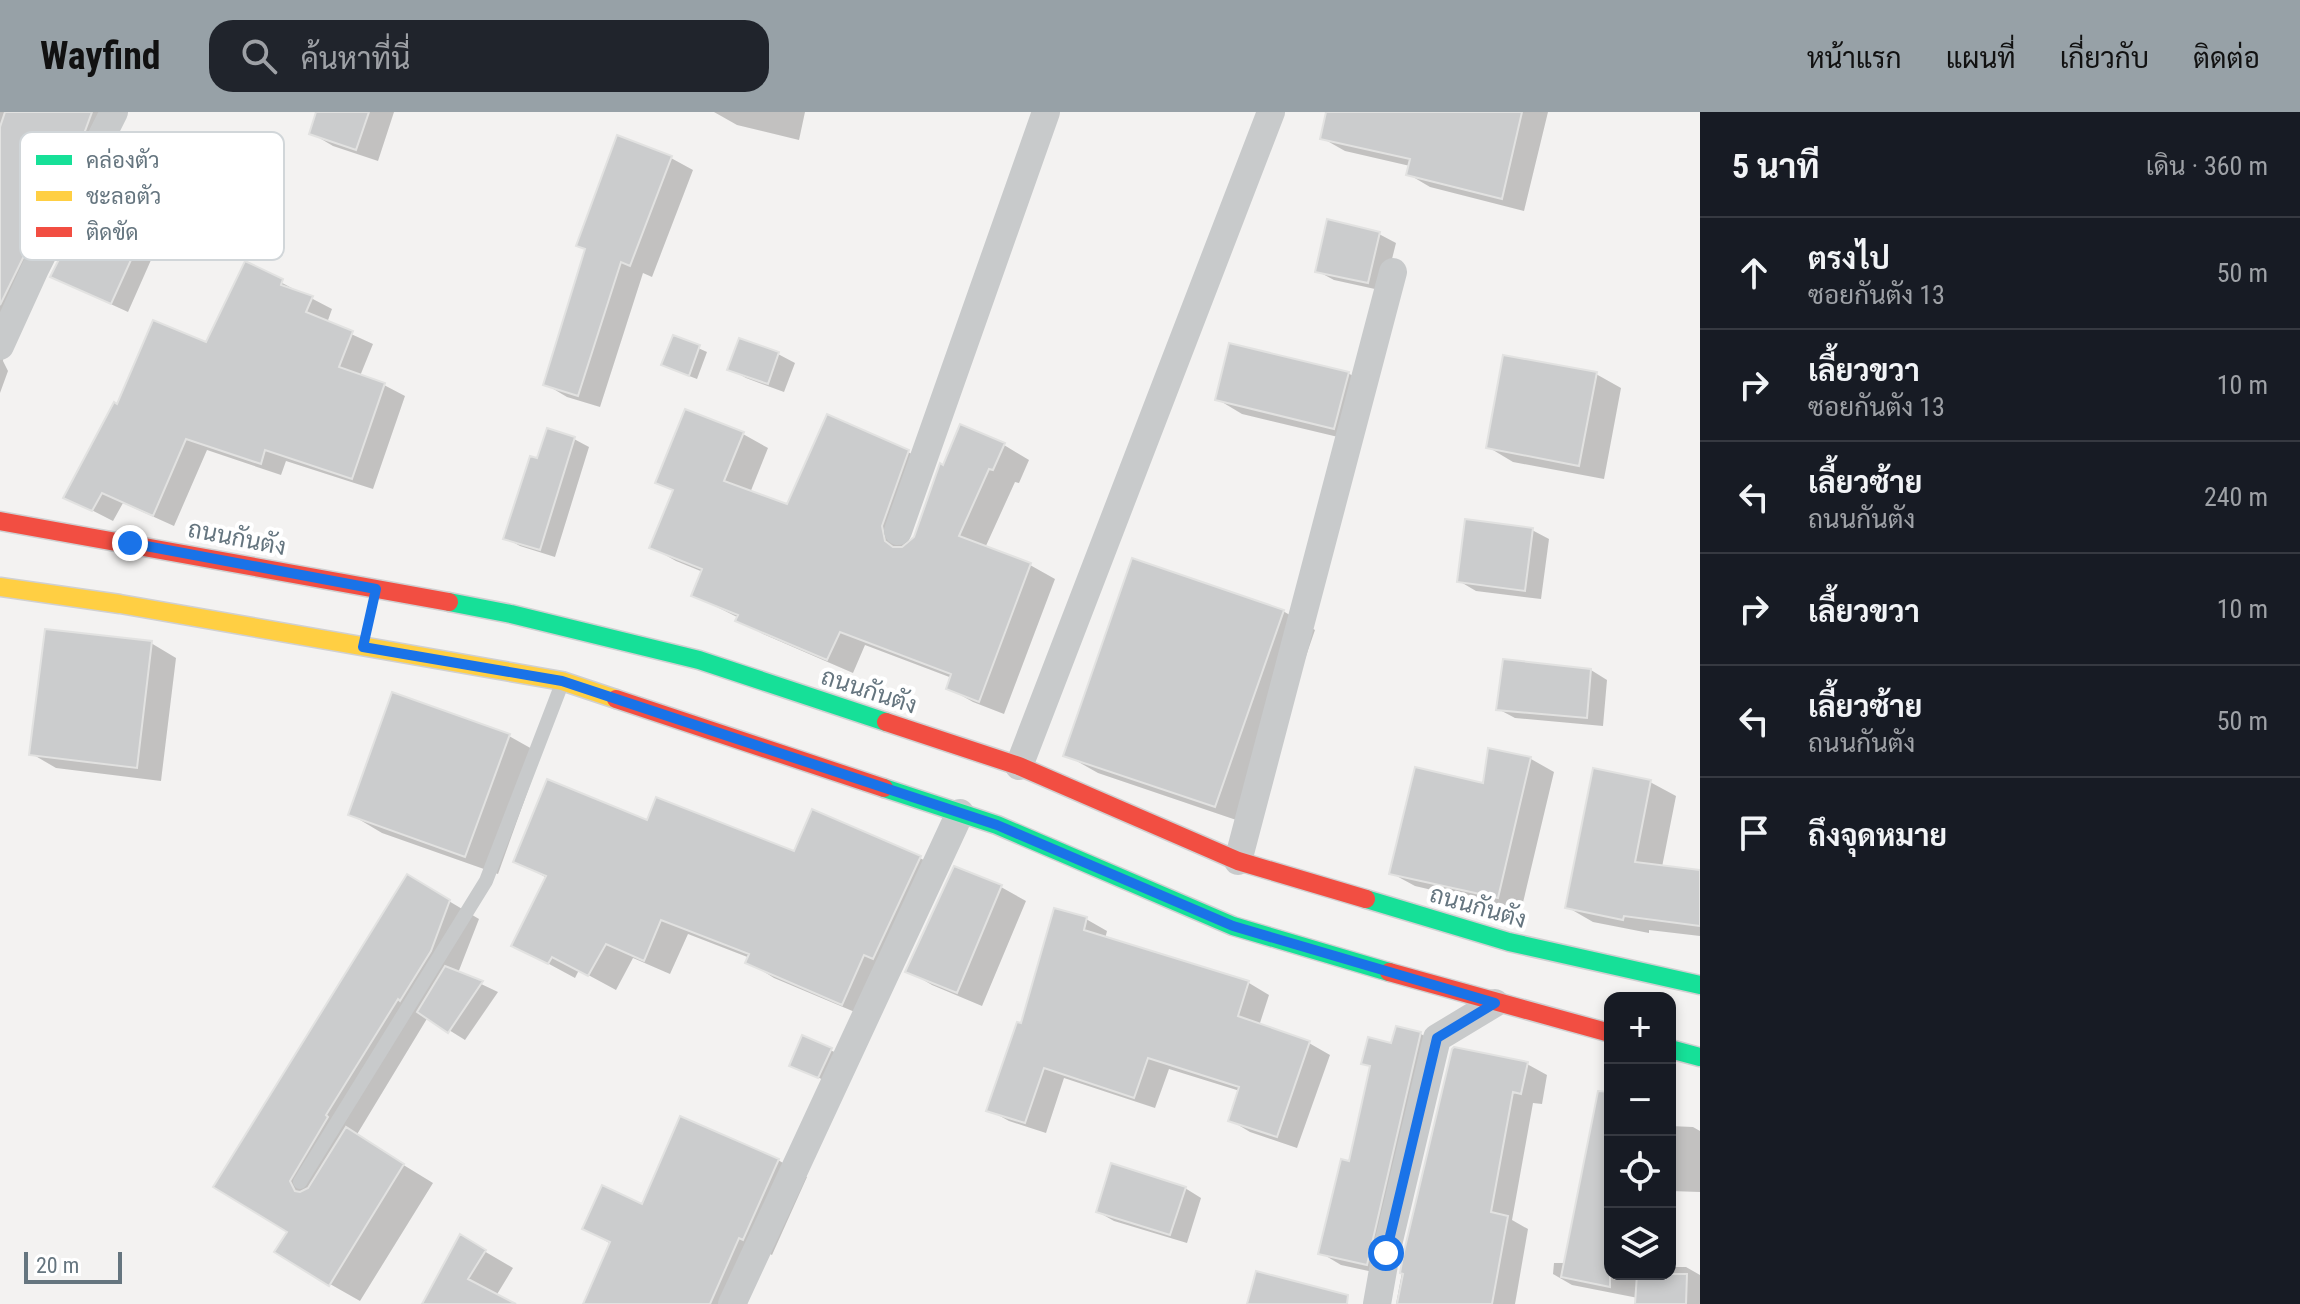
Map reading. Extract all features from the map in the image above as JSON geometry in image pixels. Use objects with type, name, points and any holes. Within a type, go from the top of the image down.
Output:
[{"type":"main road","name":"ถนนกันตัง","points":[[0,521],[130,543],[375,596],[511,614],[699,660],[1016,774],[1238,861],[1507,950],[1700,985]]},
{"type":"main road","points":[[0,587],[365,639],[562,681],[960,813],[999,818],[1233,926],[1497,995],[1604,1031]]},
{"type":"main road","points":[[1676,1051],[1700,1057]]},
{"type":"street","points":[[104,132],[114,112]]},
{"type":"street","points":[[898,531],[1046,112]]},
{"type":"street","points":[[1016,774],[1271,112]]},
{"type":"street","points":[[0,346],[40,260]]},
{"type":"street","points":[[1238,861],[1393,272]]},
{"type":"street","points":[[732,1304],[960,813]]},
{"type":"street","points":[[1377,1304],[1386,1253],[1437,1038],[1497,995]]},
{"type":"lane","points":[[300,1182],[486,881],[562,681]]},
{"type":"building","points":[[5,112],[92,112],[85,132],[20,132],[22,260],[0,305],[0,127]]},
{"type":"building","points":[[316,112],[369,112],[356,150],[309,134]]},
{"type":"building","points":[[1326,112],[1522,112],[1502,199],[1406,175],[1410,159],[1320,139]]},
{"type":"building","points":[[617,135],[672,156],[630,266],[621,262],[578,396],[543,385],[585,249],[576,246]]},
{"type":"building","points":[[1327,219],[1380,232],[1368,283],[1315,272]]},
{"type":"building","points":[[59,260],[131,260],[111,304],[50,277]]},
{"type":"building","points":[[245,261],[283,279],[281,285],[313,296],[306,312],[353,331],[339,367],[385,383],[352,479],[265,450],[261,464],[186,439],[153,516],[102,493],[92,511],[63,498],[114,402],[117,404],[153,320],[206,342]]},
{"type":"building","points":[[673,335],[700,345],[689,376],[661,365]]},
{"type":"building","points":[[739,338],[779,352],[768,384],[727,370]]},
{"type":"building","points":[[1229,343],[1349,372],[1334,429],[1215,400]]},
{"type":"building","points":[[1503,355],[1597,372],[1579,466],[1486,448]]},
{"type":"building","points":[[685,409],[744,432],[724,481],[787,504],[827,414],[909,450],[882,526],[885,541],[893,547],[902,547],[914,537],[940,463],[943,465],[960,424],[1005,443],[993,470],[989,469],[959,536],[1031,563],[979,702],[946,689],[951,674],[840,632],[827,660],[735,621],[738,615],[691,596],[702,569],[649,548],[673,490],[655,483]]},
{"type":"building","points":[[547,428],[575,437],[540,550],[503,539],[530,456],[537,458]]},
{"type":"building","points":[[1465,519],[1533,528],[1525,591],[1457,582]]},
{"type":"building","points":[[1132,558],[1284,610],[1215,807],[1063,756]]},
{"type":"building","points":[[45,629],[152,641],[137,768],[29,755]]},
{"type":"building","points":[[1503,659],[1591,669],[1587,718],[1496,710]]},
{"type":"building","points":[[392,692],[510,734],[465,857],[348,815]]},
{"type":"building","points":[[1488,748],[1531,757],[1498,898],[1389,874],[1415,767],[1483,783]]},
{"type":"building","points":[[1593,768],[1651,780],[1635,862],[1700,870],[1700,926],[1624,916],[1623,920],[1565,908]]},
{"type":"building","points":[[547,779],[647,820],[656,797],[794,851],[812,809],[921,856],[873,959],[864,955],[842,1005],[745,963],[749,954],[661,920],[644,961],[606,944],[588,976],[552,957],[548,964],[511,946],[546,876],[513,862]]},
{"type":"building","points":[[954,866],[1002,885],[957,993],[905,972]]},
{"type":"building","points":[[407,874],[450,900],[431,951],[326,1115],[328,1117],[290,1181],[295,1191],[308,1188],[346,1127],[404,1164],[329,1286],[274,1252],[287,1232],[213,1187]]},
{"type":"building","points":[[1054,908],[1087,917],[1084,930],[1249,981],[1238,1016],[1310,1041],[1277,1137],[1228,1121],[1239,1087],[1148,1058],[1134,1098],[1044,1068],[1025,1123],[986,1111],[1017,1022],[1021,1023]]},
{"type":"building","points":[[445,966],[483,981],[448,1033],[417,1012]]},
{"type":"building","points":[[1396,1026],[1421,1032],[1367,1265],[1318,1254],[1341,1159],[1349,1161],[1370,1066],[1361,1064],[1368,1037],[1391,1043]]},
{"type":"building","points":[[802,1035],[832,1048],[818,1078],[789,1066]]},
{"type":"building","points":[[1454,1047],[1528,1062],[1521,1094],[1513,1092],[1491,1212],[1508,1216],[1492,1304],[1397,1304],[1403,1256]]},
{"type":"building","points":[[1598,1091],[1604,1092],[1604,1280],[1610,1280],[1610,1287],[1561,1277]]},
{"type":"building","points":[[680,1116],[779,1159],[710,1304],[583,1304],[610,1242],[582,1229],[602,1185],[642,1204]]},
{"type":"building","points":[[1111,1163],[1186,1187],[1170,1235],[1096,1212]]},
{"type":"building","points":[[460,1234],[486,1250],[468,1279],[516,1304],[422,1304]]},
{"type":"building","points":[[1256,1271],[1348,1295],[1347,1304],[1247,1304]]},
{"type":"building","points":[[1676,1274],[1687,1274],[1686,1304],[1635,1304],[1637,1280],[1676,1280]]},
{"type":"traffic: fast","points":[[449,602],[699,660],[886,722]]},
{"type":"traffic: fast","points":[[884,788],[997,825],[1233,926],[1389,972]]},
{"type":"traffic: fast","points":[[1366,899],[1509,942],[1700,985]]},
{"type":"traffic: fast","points":[[1676,1051],[1700,1057]]},
{"type":"traffic: slow","points":[[0,587],[120,604],[562,681],[616,699]]},
{"type":"traffic: jam","points":[[0,521],[449,602]]},
{"type":"traffic: jam","points":[[616,699],[884,788]]},
{"type":"traffic: jam","points":[[886,722],[1019,766],[1238,861],[1366,899]]},
{"type":"traffic: jam","points":[[1389,972],[1604,1031]]},
{"type":"route","points":[[130,543],[376,589],[363,647],[562,681],[997,825],[1233,926],[1495,1003],[1437,1038],[1386,1253]]}]
